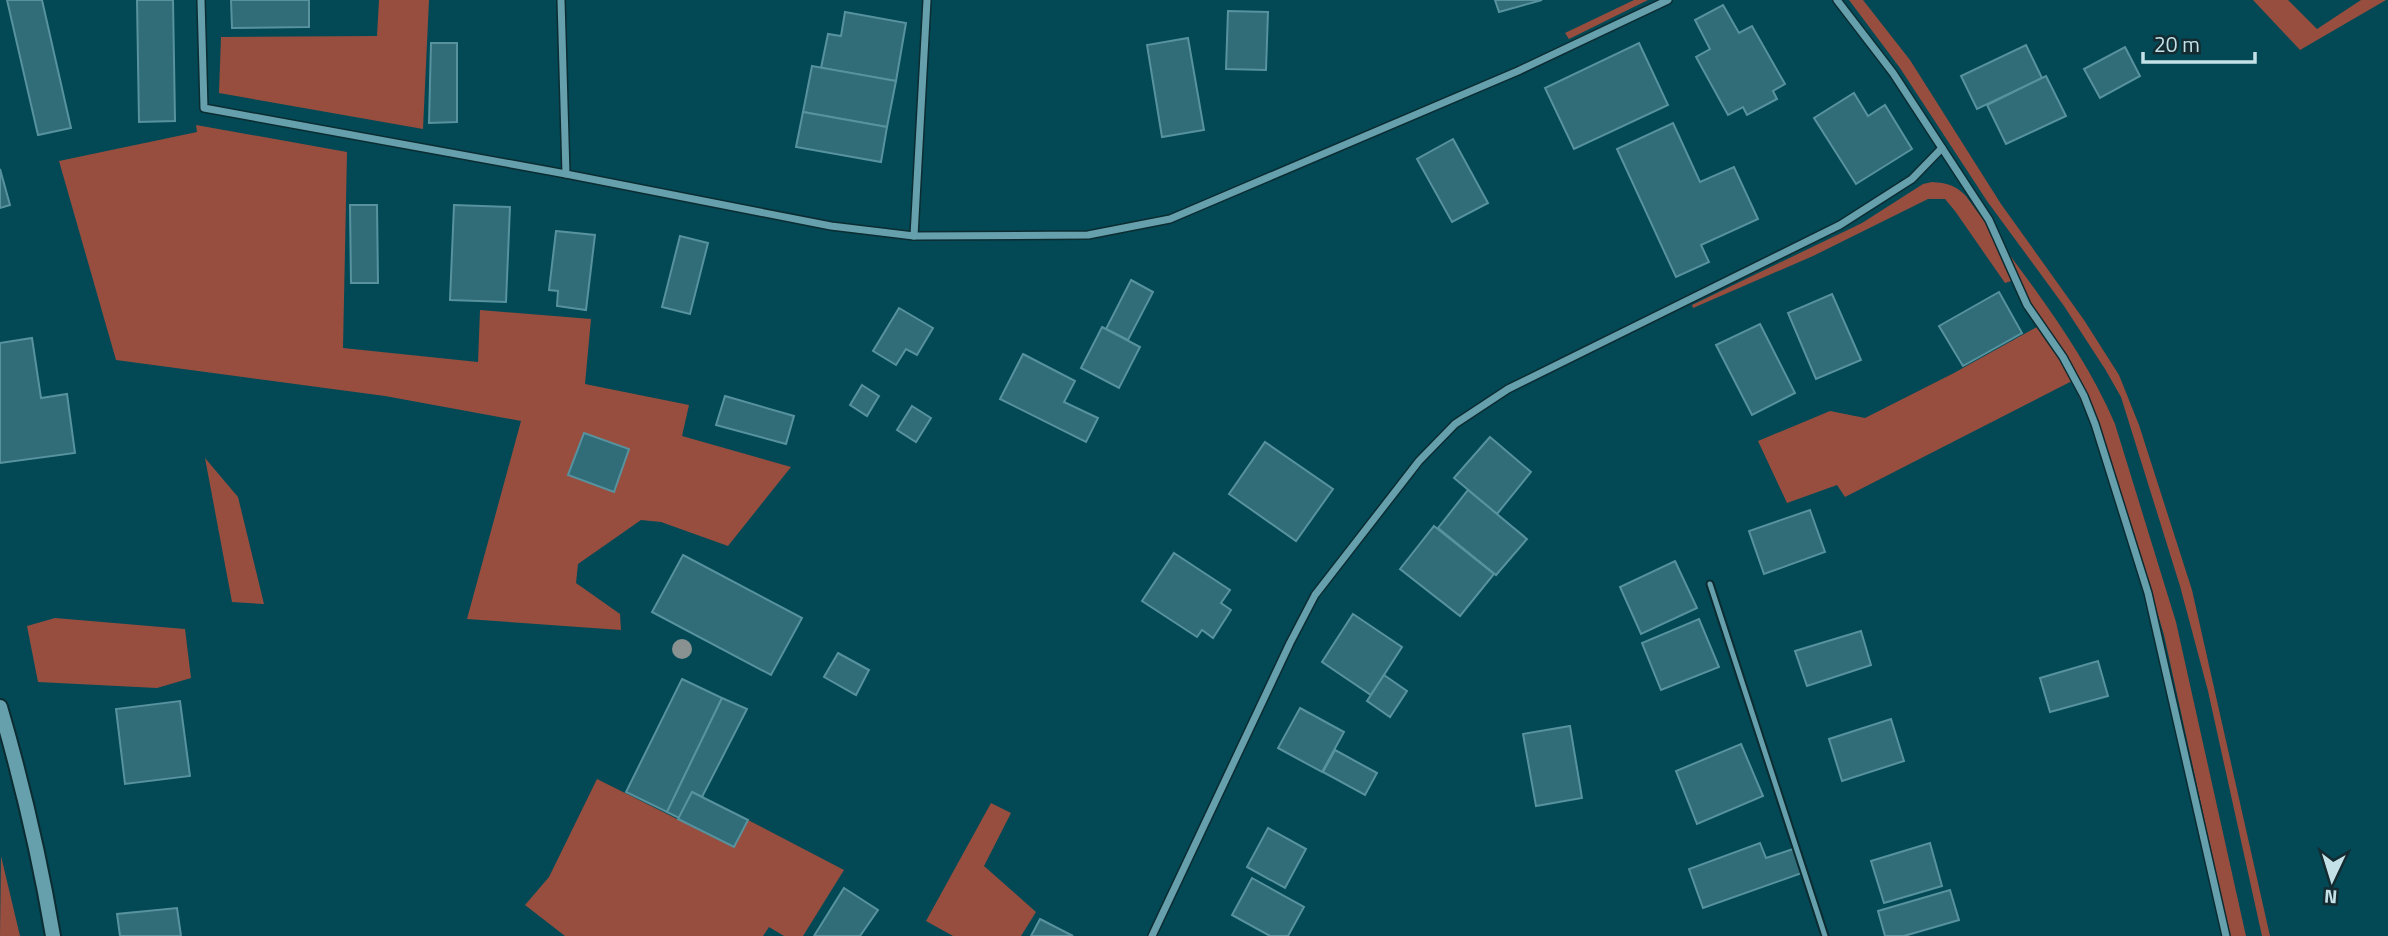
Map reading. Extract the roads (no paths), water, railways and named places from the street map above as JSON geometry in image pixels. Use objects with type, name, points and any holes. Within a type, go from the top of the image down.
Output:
[{"type":"street","points":[[201,0],[204,108],[831,226],[914,236],[1088,235],[1170,219],[1518,71],[1668,0]]},
{"type":"street","points":[[561,0],[566,174]]},
{"type":"street","points":[[914,236],[928,0]]},
{"type":"street","points":[[1837,0],[1894,73],[1989,220],[2027,305],[2063,357],[2084,396],[2151,606],[2226,936]]},
{"type":"street","points":[[1152,936],[1315,595],[1419,461],[1455,424],[1508,389],[1840,225],[1912,179],[1942,148]]},
{"type":"street","points":[[0,707],[44,885],[53,936]]},
{"type":"lane","points":[[1710,584],[1825,936]]}]
